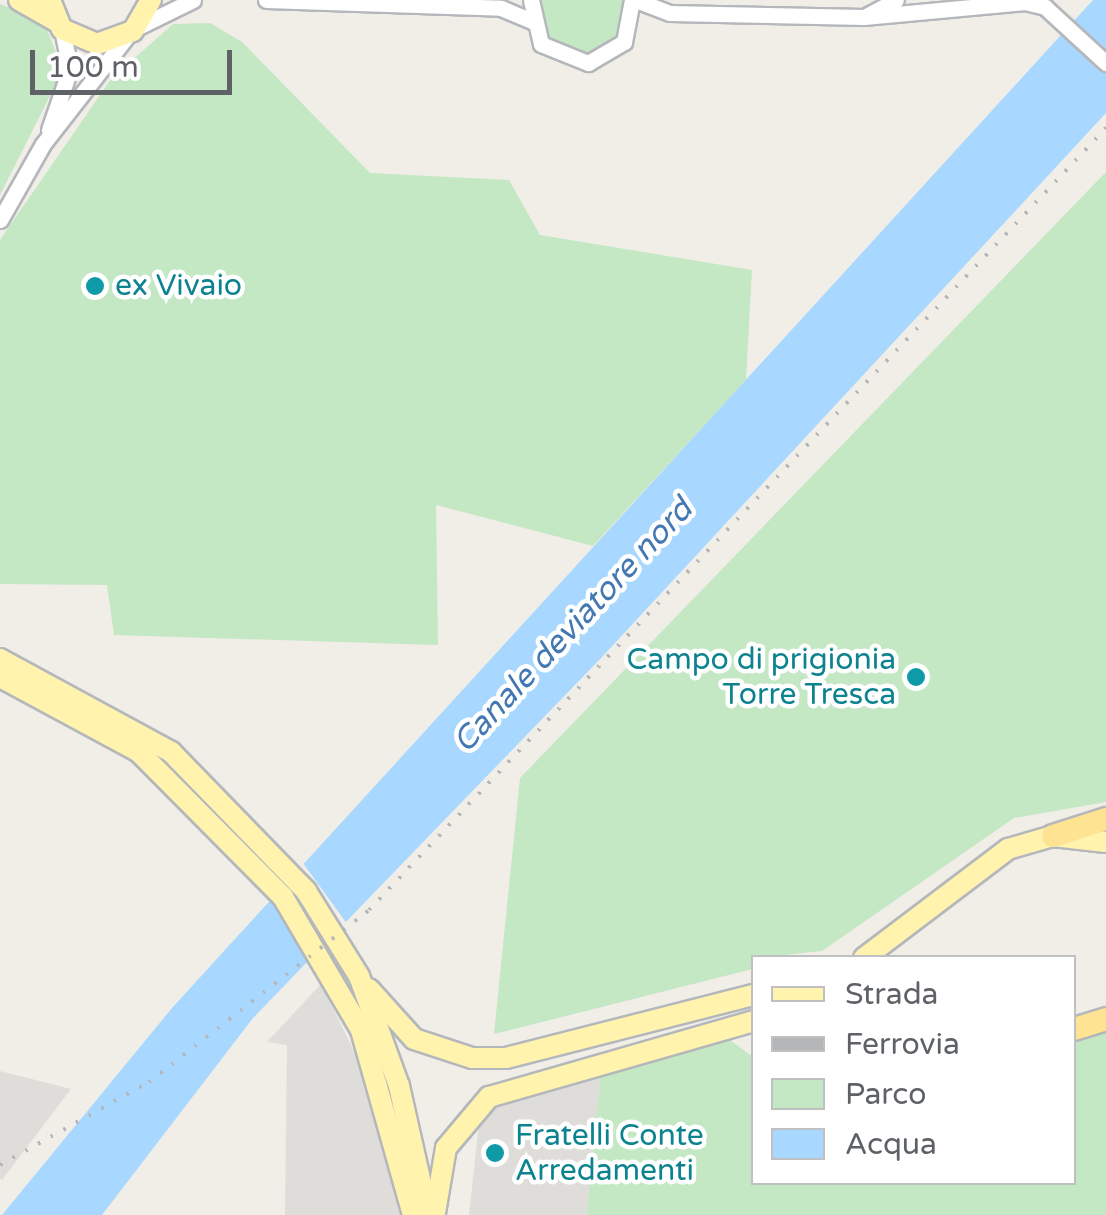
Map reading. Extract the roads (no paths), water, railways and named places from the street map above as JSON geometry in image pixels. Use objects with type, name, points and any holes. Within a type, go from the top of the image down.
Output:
[{"type":"highway","points":[[1052,836],[1106,819]]},
{"type":"highway","points":[[1076,1028],[1106,1019]]},
{"type":"main road","points":[[19,0],[97,44],[133,31],[150,0]]},
{"type":"main road","points":[[50,0],[60,25]]},
{"type":"main road","points":[[0,659],[103,710],[200,776],[306,891],[399,1086],[432,1215]]},
{"type":"main road","points":[[0,677],[139,752],[200,776]]},
{"type":"main road","points":[[103,710],[139,752],[211,815],[284,897],[350,982],[414,1039],[472,1058],[506,1058],[751,995]]},
{"type":"main road","points":[[868,955],[968,871],[1052,836],[1106,842]]},
{"type":"main road","points":[[350,982],[390,1109],[413,1215]]},
{"type":"main road","points":[[1076,1017],[1106,1007]]},
{"type":"main road","points":[[432,1215],[446,1148],[489,1097],[751,1022]]},
{"type":"street","points":[[0,220],[43,144],[133,31],[193,0]]},
{"type":"street","points":[[266,0],[501,8],[522,0]]},
{"type":"street","points":[[531,0],[531,22]]},
{"type":"street","points":[[631,29],[634,0],[670,12],[864,17],[1044,7],[1106,63]]},
{"type":"street","points":[[864,17],[896,0]]},
{"type":"street","points":[[501,8],[531,22],[551,53],[573,63],[602,60],[631,29],[670,12]]},
{"type":"street","points":[[43,144],[70,69],[60,25]]},
{"type":"water","name":"Canale deviatore nord","points":[[1093,0],[1106,0],[1106,113],[602,657],[253,1018],[102,1215],[2,1215],[172,1008]]},
{"type":"railway","points":[[0,1165],[149,1082],[369,910],[1106,128]]},
{"type":"place","name":"ex Vivaio","points":[[95,286]]},
{"type":"place","name":"Campo di prigionia Torre Tresca","points":[[916,677]]},
{"type":"place","name":"Fratelli Conte Arredamenti","points":[[495,1153]]}]
